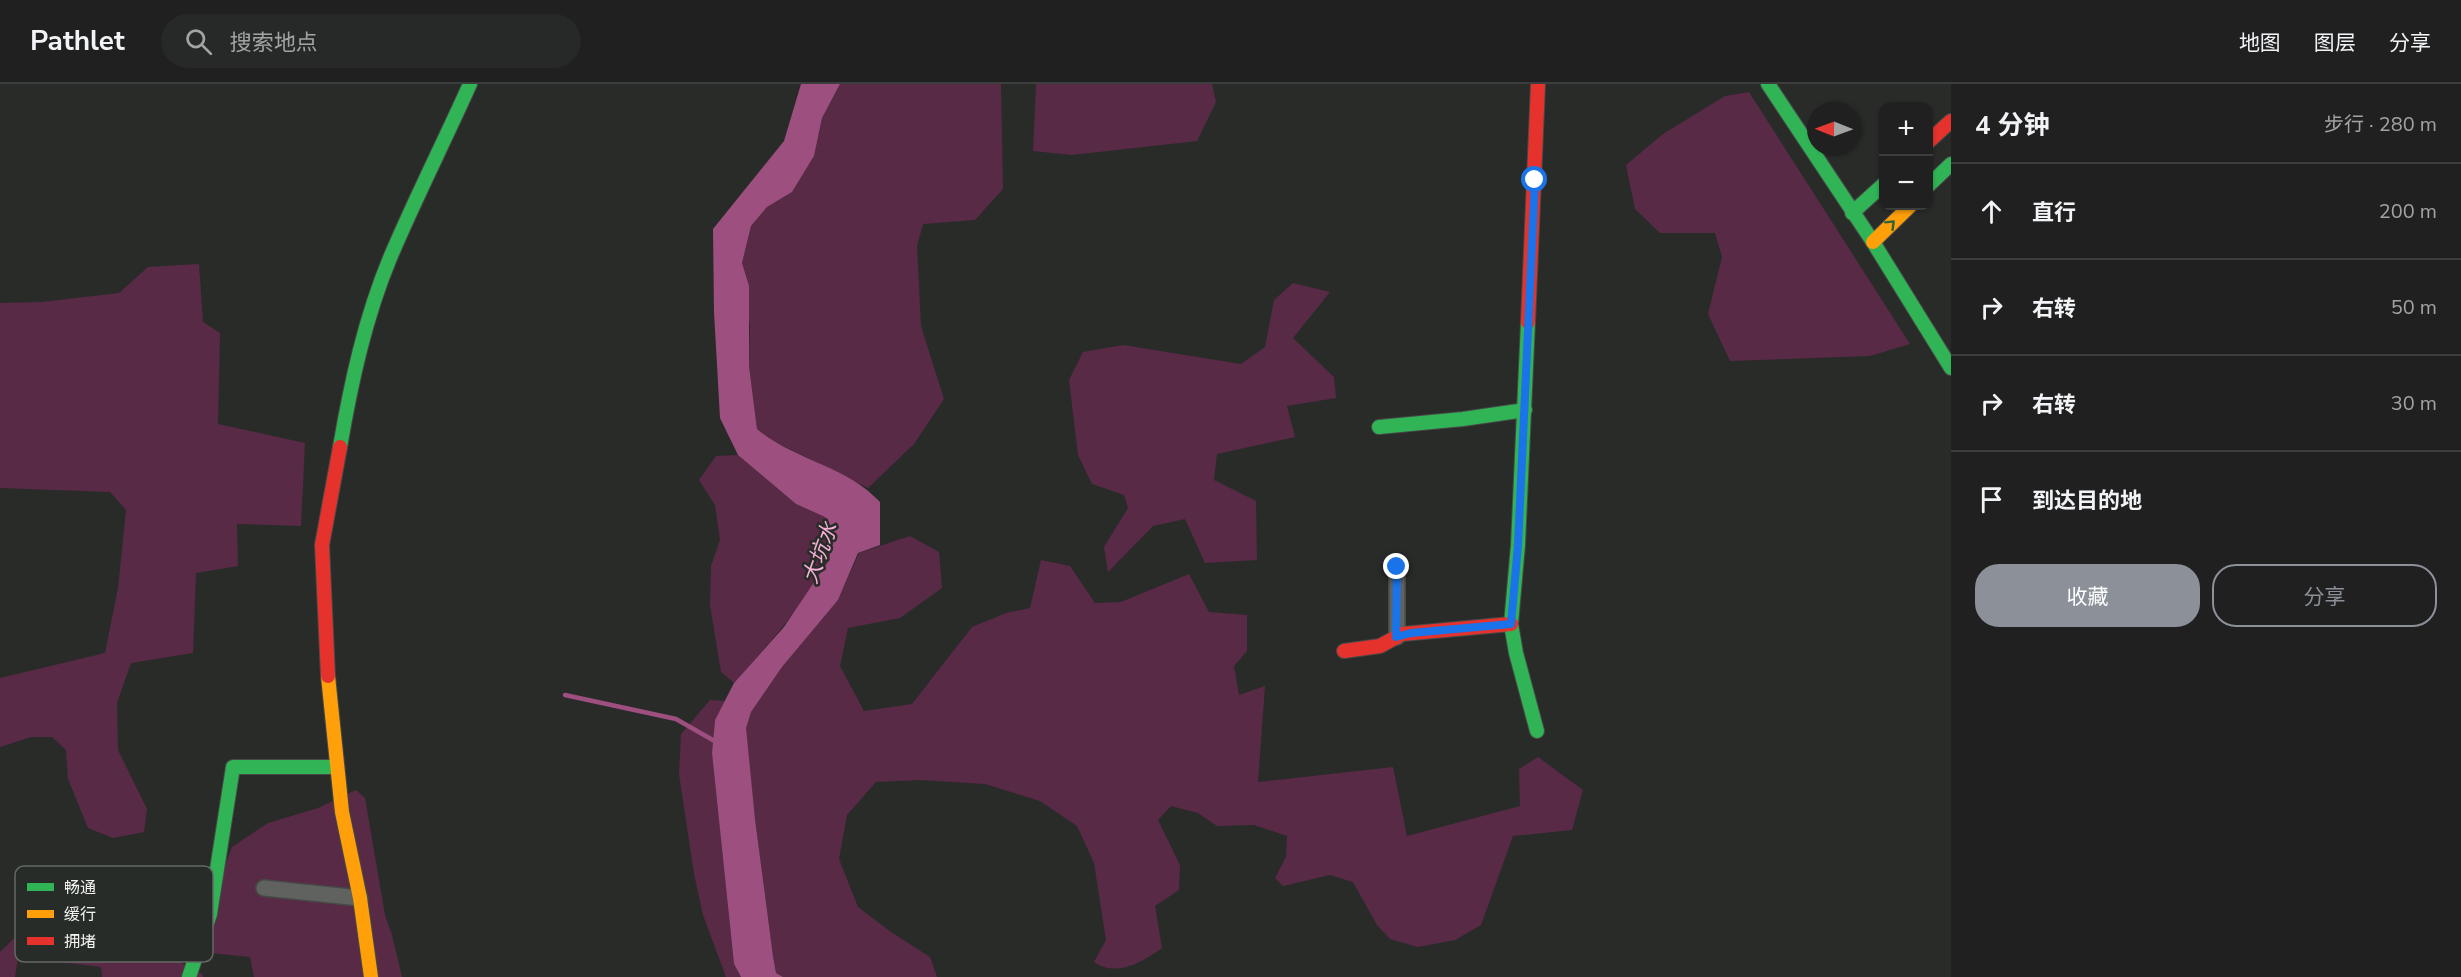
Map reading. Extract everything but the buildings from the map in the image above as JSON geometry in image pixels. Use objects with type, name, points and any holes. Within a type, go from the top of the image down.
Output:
[{"type":"main road","points":[[371,977],[360,898],[342,812],[327,662],[322,545],[347,407],[371,312],[390,259],[470,84]]},
{"type":"main road","points":[[1537,731],[1516,653],[1511,624],[1518,545],[1525,411],[1538,84]]},
{"type":"main road","points":[[1768,84],[1873,242],[1951,368]]},
{"type":"main road","points":[[1933,138],[1951,121]]},
{"type":"main road","points":[[1933,182],[1951,164]]},
{"type":"main road","points":[[1852,213],[1879,189]]},
{"type":"main road","points":[[1873,242],[1906,210]]},
{"type":"main road","points":[[1379,426],[1463,420],[1525,411]]},
{"type":"main road","points":[[1344,651],[1380,646],[1396,637],[1411,633],[1511,624]]},
{"type":"main road","points":[[213,895],[233,767],[337,767]]},
{"type":"main road","points":[[189,977],[194,962]]},
{"type":"street","points":[[1396,637],[1397,567]]},
{"type":"street","points":[[264,888],[360,898]]},
{"type":"shaded area","points":[[801,84],[840,84],[822,118],[814,156],[792,192],[767,207],[751,226],[742,263],[749,286],[749,366],[757,429],[772,440],[852,480],[880,502],[880,545],[858,553],[838,600],[782,667],[751,712],[746,728],[755,819],[776,973],[783,977],[741,977],[734,964],[712,753],[715,720],[734,683],[784,627],[829,560],[832,539],[825,517],[796,504],[738,455],[720,418],[714,312],[713,229],[784,141]]},
{"type":"shaded area","points":[[840,84],[1001,84],[1003,189],[975,220],[923,224],[917,246],[921,326],[944,399],[914,444],[868,488],[771,440],[757,429],[749,366],[750,326],[742,263],[751,226],[767,207],[792,192],[814,156],[822,118]]},
{"type":"shaded area","points":[[1036,84],[1212,84],[1216,102],[1197,141],[1072,155],[1033,151]]},
{"type":"shaded area","points":[[1749,92],[1910,344],[1870,356],[1730,361],[1708,314],[1722,257],[1715,233],[1660,233],[1635,209],[1626,165],[1663,134],[1725,96]]},
{"type":"shaded area","points":[[199,264],[203,322],[220,333],[218,424],[305,443],[301,526],[237,524],[238,566],[196,573],[193,653],[131,663],[117,703],[118,750],[147,809],[144,832],[113,838],[88,828],[68,779],[66,750],[52,737],[31,737],[0,747],[0,678],[105,653],[118,588],[126,510],[110,492],[0,488],[0,303],[42,302],[119,293],[148,267]]},
{"type":"shaded area","points":[[1293,283],[1330,292],[1293,338],[1334,377],[1336,398],[1287,406],[1295,437],[1217,454],[1214,480],[1256,501],[1257,560],[1205,563],[1185,519],[1153,526],[1108,572],[1104,547],[1128,508],[1124,495],[1092,484],[1078,455],[1069,380],[1083,352],[1123,345],[1241,364],[1265,347],[1274,300]]},
{"type":"shaded area","points":[[738,455],[796,504],[825,517],[832,539],[829,554],[821,572],[808,593],[776,635],[734,683],[721,672],[710,605],[711,566],[720,540],[715,505],[699,480],[716,456]]},
{"type":"shaded area","points":[[910,536],[939,552],[942,588],[900,618],[848,628],[840,666],[864,711],[912,704],[972,627],[1006,613],[1030,608],[1041,560],[1070,566],[1095,603],[1121,602],[1189,574],[1209,612],[1247,615],[1247,651],[1234,666],[1239,695],[1265,686],[1258,782],[1393,767],[1407,836],[1520,806],[1519,769],[1538,757],[1583,790],[1572,830],[1513,836],[1481,925],[1455,940],[1418,947],[1390,939],[1377,925],[1353,882],[1330,875],[1283,886],[1275,878],[1286,857],[1287,836],[1254,825],[1217,826],[1198,813],[1171,806],[1158,820],[1180,865],[1179,890],[1155,906],[1162,948],[1128,967],[1110,968],[1094,962],[1106,940],[1094,863],[1077,826],[1040,801],[985,784],[919,780],[876,782],[847,815],[839,859],[858,907],[930,957],[937,977],[783,977],[776,973],[773,956],[745,728],[751,712],[782,667],[838,600],[859,553]]},
{"type":"shaded area","points":[[710,700],[725,701],[715,720],[712,753],[734,964],[741,977],[726,977],[703,915],[694,874],[679,774],[681,734]]},
{"type":"shaded area","points":[[356,790],[365,798],[385,915],[402,977],[254,977],[250,957],[213,953],[213,909],[232,847],[268,823],[318,808]]},
{"type":"shaded area","points":[[15,938],[15,962],[17,962],[15,977],[0,977],[0,952]]},
{"type":"shaded area","points":[[60,962],[180,962],[202,974],[203,977],[102,977],[101,967]]},
{"type":"waterway","points":[[565,695],[676,719],[718,743]]},
{"type":"traffic: fast","points":[[340,447],[360,351],[381,281],[409,214],[470,84]]},
{"type":"traffic: fast","points":[[1768,84],[1873,242],[1951,368]]},
{"type":"traffic: fast","points":[[1933,181],[1951,164]]},
{"type":"traffic: fast","points":[[1852,213],[1879,189]]},
{"type":"traffic: fast","points":[[1528,322],[1518,545],[1511,624],[1516,653],[1537,731]]},
{"type":"traffic: fast","points":[[1379,427],[1525,410]]},
{"type":"traffic: fast","points":[[213,895],[233,767],[337,767]]},
{"type":"traffic: fast","points":[[189,977],[194,962]]},
{"type":"traffic: slow","points":[[1873,242],[1906,210]]},
{"type":"traffic: slow","points":[[328,676],[342,812],[360,898],[371,977]]},
{"type":"traffic: jam","points":[[1528,322],[1538,84]]},
{"type":"traffic: jam","points":[[1933,137],[1951,121]]},
{"type":"traffic: jam","points":[[328,676],[322,545],[340,447]]},
{"type":"traffic: jam","points":[[1344,651],[1380,646],[1402,634],[1511,624]]},
{"type":"route","points":[[1397,567],[1396,637],[1402,634],[1511,624],[1518,545],[1535,180]]},
{"type":"water label","name":"大坑水","points":[[820,553]]}]
